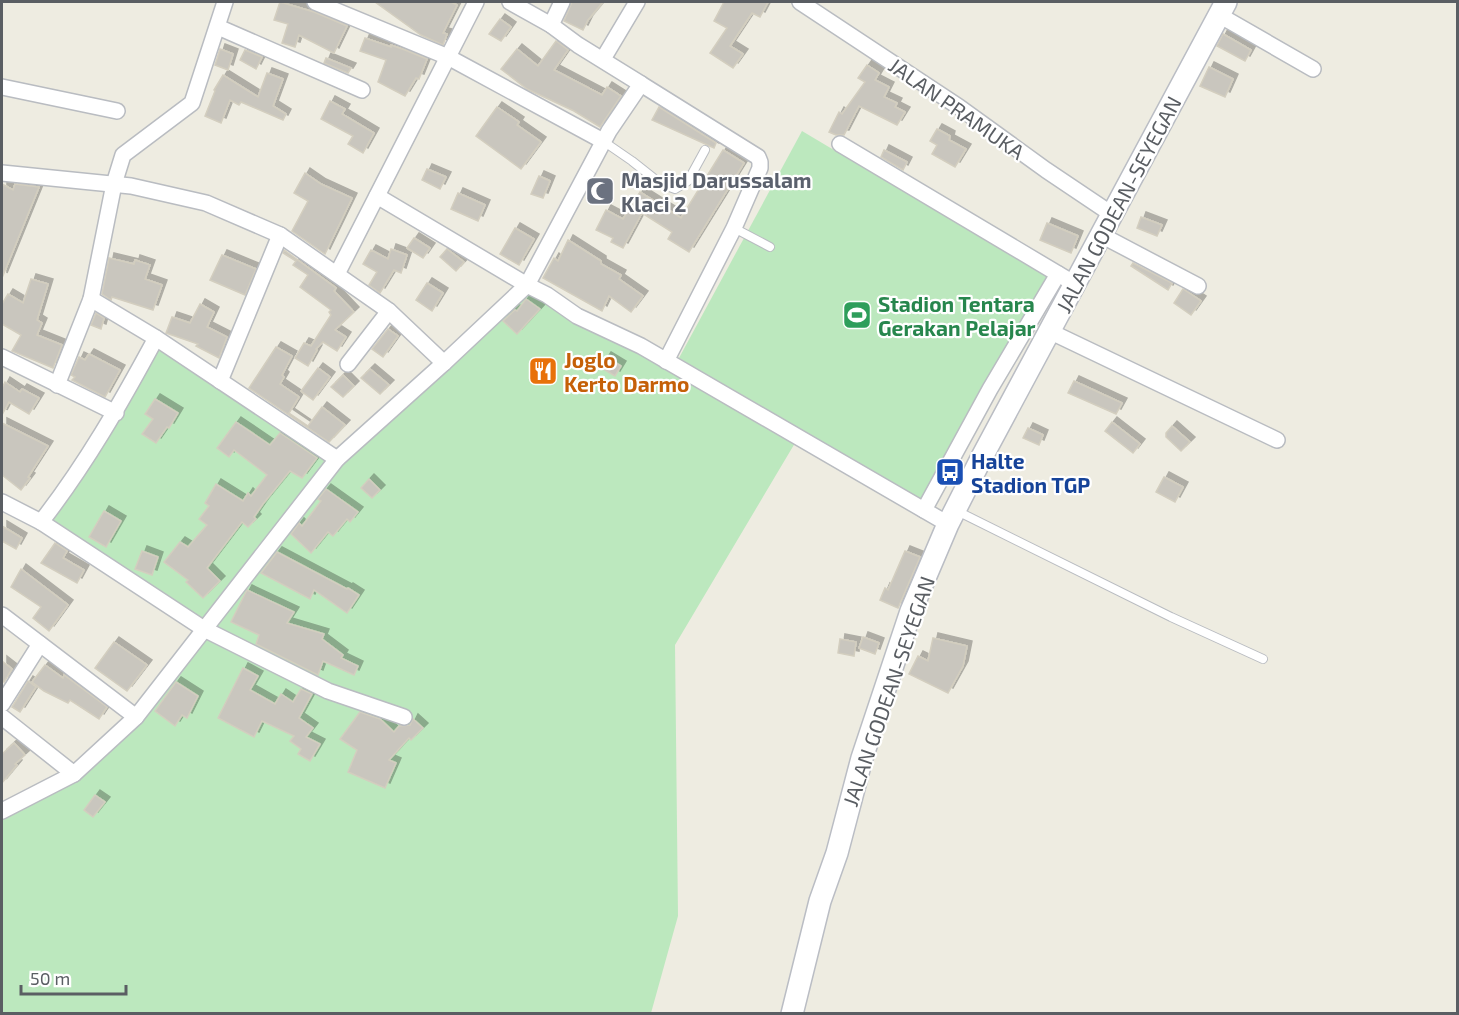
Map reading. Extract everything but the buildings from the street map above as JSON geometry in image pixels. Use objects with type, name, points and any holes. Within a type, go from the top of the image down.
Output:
[{"type":"main road","name":"JALAN GODEAN-SEYEGAN","points":[[792,1014],[820,901],[837,853],[862,758],[911,610],[952,518],[1049,331],[1066,279],[1101,235],[1222,8]]},
{"type":"street","points":[[57,385],[90,299],[114,184],[123,155],[192,104],[225,2]]},
{"type":"street","points":[[315,2],[448,57],[603,141]]},
{"type":"street","points":[[337,274],[476,2]]},
{"type":"street","points":[[510,2],[550,25],[758,158],[760,168],[734,228],[666,362]]},
{"type":"street","points":[[550,25],[562,2]]},
{"type":"street","points":[[603,59],[637,2]]},
{"type":"street","name":"JALAN PRAMUKA","points":[[800,2],[959,107],[1046,170],[1113,214]]},
{"type":"street","points":[[1222,8],[1313,69]]},
{"type":"street","points":[[218,27],[362,90]]},
{"type":"street","points":[[2,811],[74,774],[136,717],[337,459],[527,285],[603,141],[641,84]]},
{"type":"street","points":[[2,87],[117,111]]},
{"type":"street","points":[[840,144],[1066,279],[990,390],[924,510]]},
{"type":"street","points":[[2,174],[114,184],[206,203],[280,235],[389,311],[444,363]]},
{"type":"street","points":[[377,196],[527,285],[548,295],[578,316],[641,346],[924,510],[952,518]]},
{"type":"street","points":[[220,381],[280,235]]},
{"type":"street","points":[[1101,235],[1198,286]]},
{"type":"street","points":[[90,299],[156,338],[337,459]]},
{"type":"street","points":[[348,364],[389,311]]},
{"type":"street","points":[[1049,331],[1277,440]]},
{"type":"street","points":[[40,522],[61,496],[116,413],[156,338]]},
{"type":"street","points":[[2,357],[116,413]]},
{"type":"street","points":[[2,502],[40,522],[204,629],[328,691],[404,717]]},
{"type":"street","points":[[2,615],[136,717]]},
{"type":"street","points":[[2,704],[40,645]]},
{"type":"street","points":[[2,717],[74,774]]},
{"type":"lane","points":[[603,141],[661,184],[675,189],[688,181],[705,150]]},
{"type":"lane","points":[[734,228],[770,247]]},
{"type":"lane","points":[[952,518],[1263,658]]},
{"type":"green space","name":"Stadion Tentara Gerakan Pelajar","points":[[802,131],[1054,281],[924,510],[679,358]]},
{"type":"green space","points":[[527,285],[798,438],[675,645],[678,916],[651,1013],[2,1014],[2,808],[74,774],[136,717],[204,630],[35,521],[156,338],[337,459]]},
{"type":"place","name":"Masjid Darussalam Klaci 2","points":[[600,191]]},
{"type":"place","name":"Stadion Tentara Gerakan Pelajar","points":[[857,315]]},
{"type":"place","name":"Joglo Kerto Darmo","points":[[543,371]]},
{"type":"place","name":"Halte Stadion TGP","points":[[950,472]]}]
